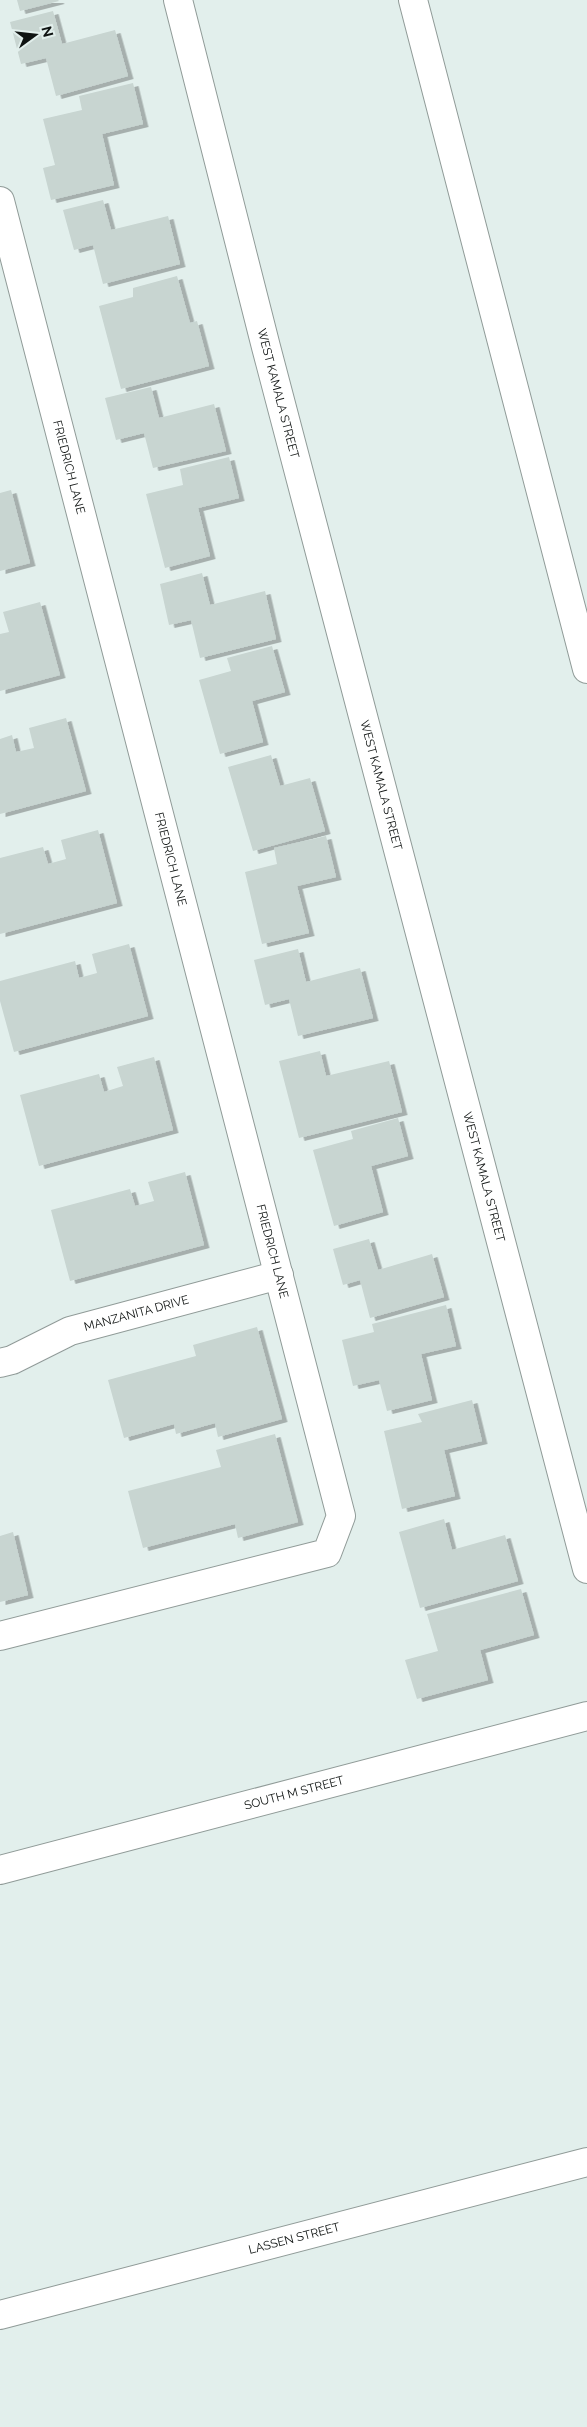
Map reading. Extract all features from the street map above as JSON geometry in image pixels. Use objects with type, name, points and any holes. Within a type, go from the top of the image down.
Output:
[{"type":"street","name":"WEST KAMALA STREET","points":[[178,0],[266,347],[587,1570]]},
{"type":"street","points":[[413,0],[587,669]]},
{"type":"street","name":"FRIEDRICH LANE","points":[[0,201],[341,1516],[327,1553],[0,1636]]},
{"type":"street","name":"MANZANITA DRIVE","points":[[6,1362],[70,1331],[279,1275]]},
{"type":"street","name":"SOUTH M STREET","points":[[0,1870],[587,1716]]},
{"type":"street","name":"LASSEN STREET","points":[[0,2315],[587,2162]]},
{"type":"building","points":[[17,0],[58,0],[59,1],[20,11]]},
{"type":"building","points":[[53,11],[62,44],[115,30],[128,76],[56,96],[46,58],[21,64],[10,22]]},
{"type":"building","points":[[133,83],[143,124],[102,134],[114,185],[51,200],[43,168],[55,165],[43,119],[82,110],[79,96]]},
{"type":"building","points":[[103,200],[111,230],[168,216],[180,264],[103,284],[93,245],[74,250],[63,210]]},
{"type":"building","points":[[177,276],[190,323],[197,321],[209,366],[121,389],[99,306],[133,297],[133,288]]},
{"type":"building","points":[[151,387],[159,418],[214,404],[226,451],[153,468],[144,433],[116,440],[105,398]]},
{"type":"building","points":[[229,457],[239,498],[198,508],[210,556],[165,568],[146,494],[183,485],[180,469]]},
{"type":"building","points":[[11,490],[30,563],[0,571],[0,493]]},
{"type":"building","points":[[202,573],[210,605],[265,591],[276,639],[200,658],[191,620],[169,625],[160,584]]},
{"type":"building","points":[[40,602],[60,675],[0,691],[0,634],[9,632],[3,612]]},
{"type":"building","points":[[272,646],[285,692],[252,701],[263,742],[220,754],[199,680],[231,671],[227,658]]},
{"type":"building","points":[[66,718],[86,791],[0,814],[0,739],[12,735],[16,752],[34,748],[29,728]]},
{"type":"building","points":[[271,755],[280,786],[310,778],[325,831],[253,851],[228,767]]},
{"type":"building","points":[[98,830],[117,903],[0,934],[0,858],[43,847],[48,864],[66,859],[61,840]]},
{"type":"building","points":[[326,836],[336,877],[297,886],[309,933],[262,944],[245,872],[277,864],[274,848]]},
{"type":"building","points":[[129,944],[148,1016],[14,1052],[0,1001],[0,981],[75,961],[79,978],[97,973],[92,954]]},
{"type":"building","points":[[298,949],[306,982],[360,968],[373,1018],[298,1036],[289,999],[265,1005],[254,960]]},
{"type":"building","points":[[320,1051],[326,1076],[389,1061],[402,1112],[299,1138],[279,1061]]},
{"type":"building","points":[[154,1057],[173,1130],[39,1166],[20,1095],[99,1074],[104,1092],[123,1086],[117,1067]]},
{"type":"building","points":[[398,1118],[408,1156],[371,1166],[383,1212],[334,1226],[313,1150],[353,1139],[351,1131]]},
{"type":"building","points":[[185,1172],[204,1245],[70,1281],[51,1210],[130,1189],[135,1206],[154,1201],[148,1182]]},
{"type":"building","points":[[369,1239],[378,1270],[432,1254],[444,1297],[370,1318],[360,1280],[343,1285],[333,1249]]},
{"type":"building","points":[[446,1305],[456,1346],[421,1354],[432,1400],[387,1411],[379,1380],[353,1386],[342,1340],[374,1332],[372,1324]]},
{"type":"building","points":[[257,1327],[282,1419],[218,1437],[215,1423],[176,1434],[174,1424],[124,1438],[108,1380],[196,1356],[193,1345]]},
{"type":"building","points":[[472,1400],[482,1441],[444,1450],[455,1496],[402,1509],[384,1431],[422,1422],[418,1414]]},
{"type":"building","points":[[275,1434],[298,1522],[238,1538],[235,1524],[143,1548],[128,1491],[221,1467],[216,1450]]},
{"type":"building","points":[[444,1519],[452,1550],[505,1535],[518,1581],[420,1608],[399,1532]]},
{"type":"building","points":[[13,1532],[28,1595],[0,1602],[0,1536]]},
{"type":"building","points":[[521,1589],[534,1635],[480,1650],[488,1680],[417,1699],[405,1660],[438,1651],[427,1614]]}]
